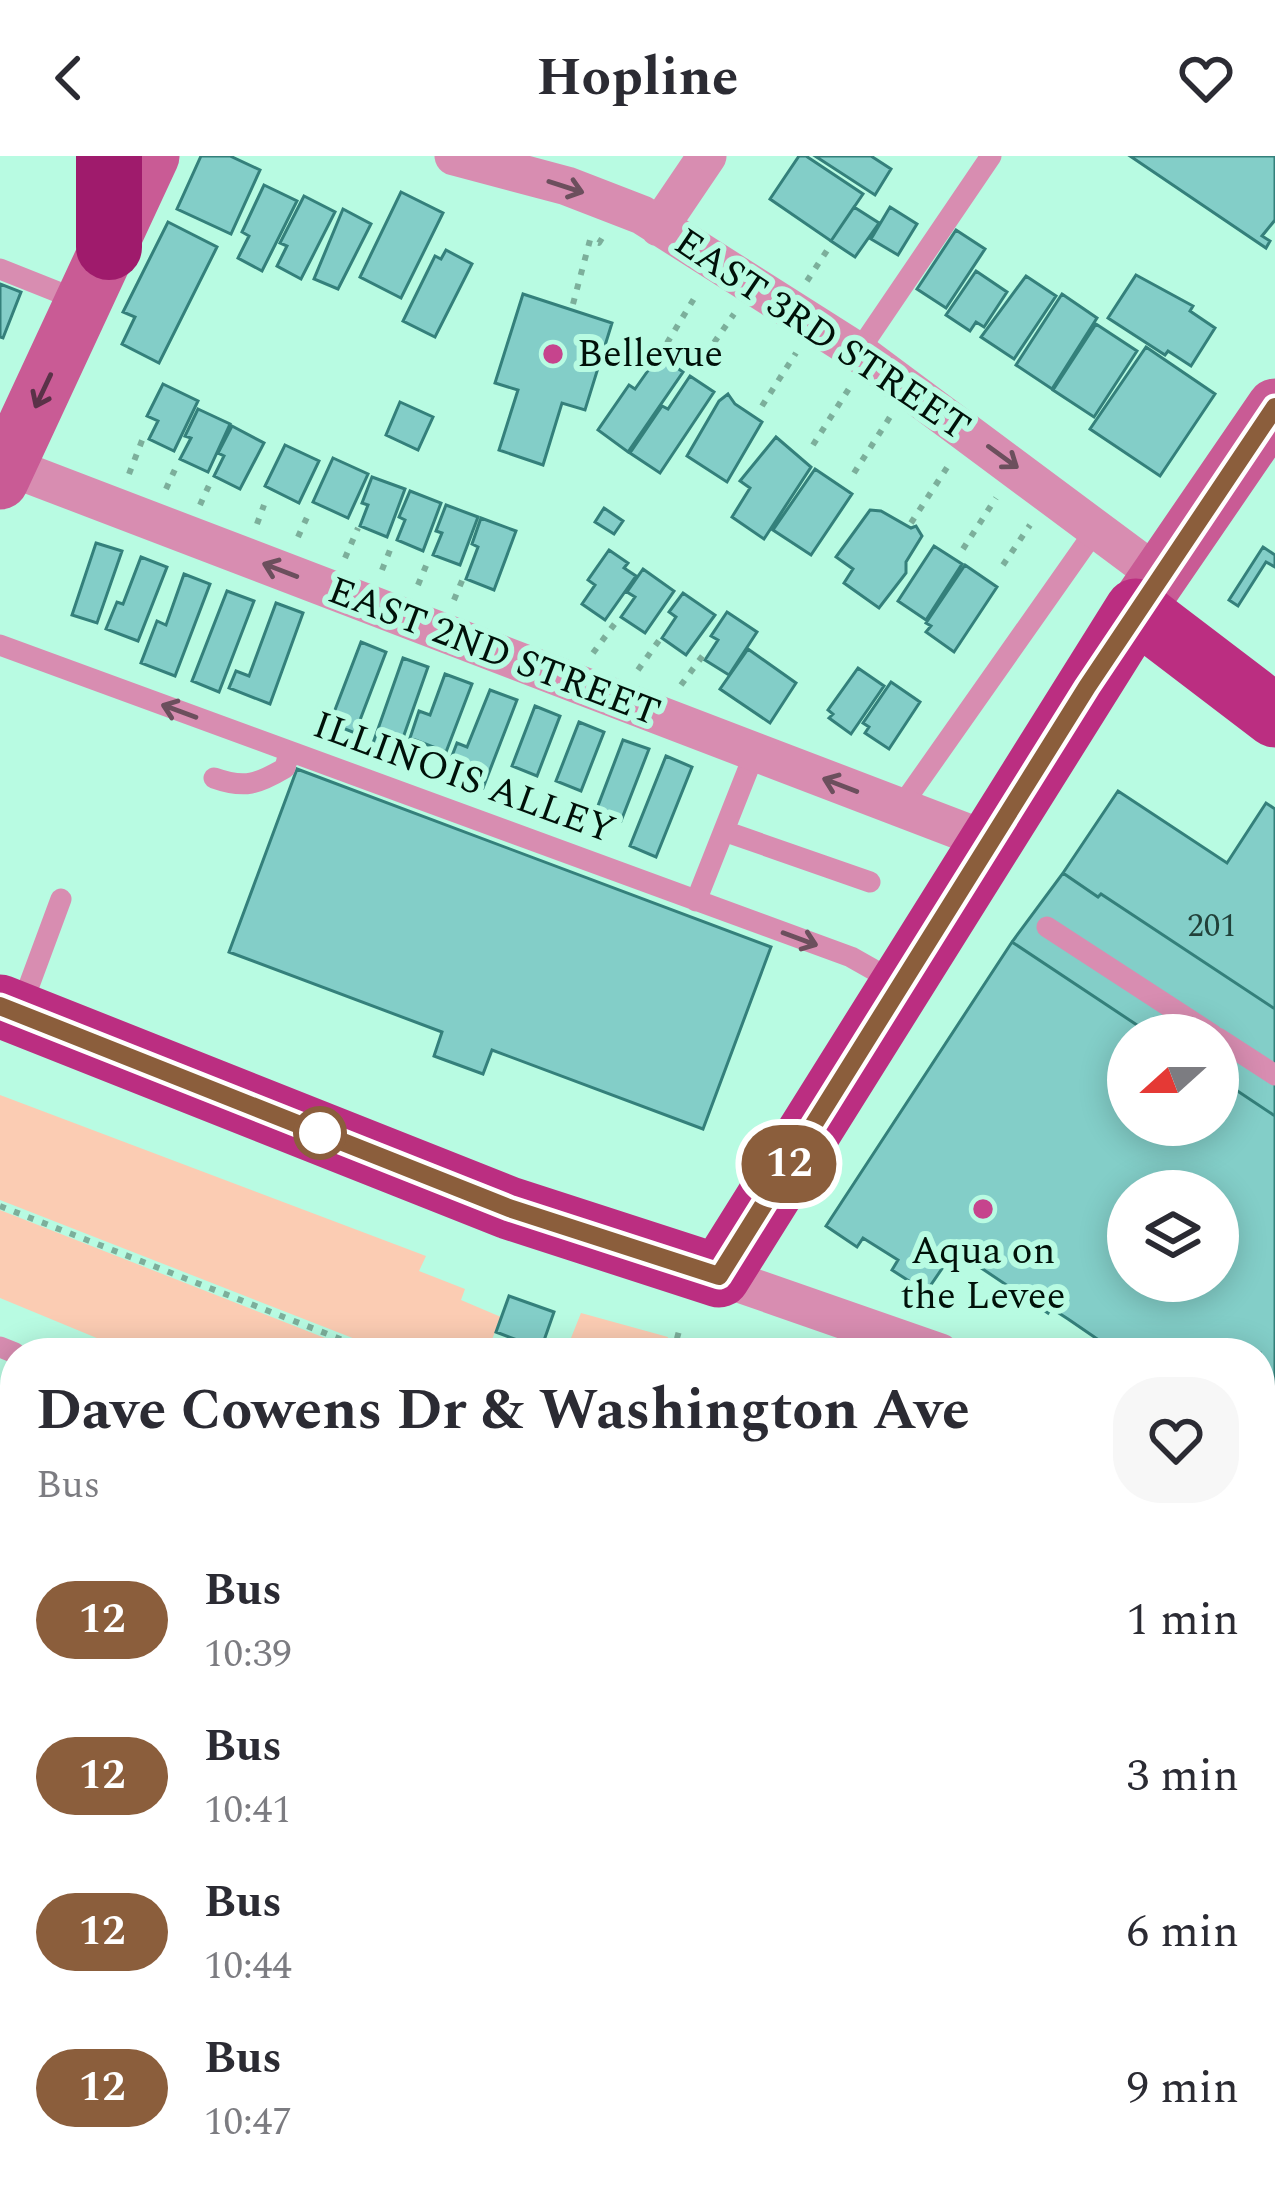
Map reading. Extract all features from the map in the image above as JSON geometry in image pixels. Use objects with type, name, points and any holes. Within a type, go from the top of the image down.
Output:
[{"type":"highway","points":[[97,275],[109,156]]},
{"type":"main road","name":"EAST 3RD STREET","points":[[1148,593],[1275,716]]},
{"type":"main road","points":[[9,1010],[509,1208],[719,1276],[1148,593]]},
{"type":"street","points":[[2,470],[151,156]]},
{"type":"street","name":"EAST 3RD STREET","points":[[454,156],[567,186],[642,215],[909,388],[1096,528],[1148,593]]},
{"type":"street","points":[[659,226],[707,156]]},
{"type":"street","points":[[1148,593],[1275,407]]},
{"type":"street","name":"EAST 2ND STREET","points":[[2,470],[988,842]]},
{"type":"street","points":[[719,1276],[897,1338]]},
{"type":"lane","points":[[863,356],[991,156]]},
{"type":"lane","points":[[0,269],[97,275]]},
{"type":"lane","points":[[900,808],[1096,528]]},
{"type":"lane","name":"ILLINOIS ALLEY","points":[[0,645],[850,957],[899,985]]},
{"type":"lane","points":[[214,778],[239,787],[257,784],[285,768],[289,752]]},
{"type":"lane","points":[[696,901],[755,752]]},
{"type":"lane","points":[[724,831],[870,882]]},
{"type":"lane","points":[[9,1010],[61,899]]},
{"type":"lane","points":[[1047,927],[1182,1014]]},
{"type":"lane","points":[[1239,1051],[1275,1075]]},
{"type":"path","points":[[573,304],[590,240],[599,243],[604,235]]},
{"type":"path","points":[[697,367],[753,286]]},
{"type":"path","points":[[667,344],[695,297]]},
{"type":"path","points":[[762,406],[813,323]]},
{"type":"path","points":[[813,445],[863,356]]},
{"type":"path","points":[[854,473],[909,388]]},
{"type":"path","points":[[911,523],[948,466]]},
{"type":"path","points":[[963,549],[996,498]]},
{"type":"path","points":[[1003,566],[1032,522]]},
{"type":"path","points":[[450,609],[464,576]]},
{"type":"path","points":[[588,661],[616,622]]},
{"type":"path","points":[[633,678],[660,638]]},
{"type":"path","points":[[675,693],[704,654]]},
{"type":"path","points":[[0,1206],[338,1338]]},
{"type":"path","points":[[677,1338],[679,1331]]},
{"type":"shaded area","points":[[0,1095],[426,1256],[419,1271],[465,1289],[461,1300],[501,1317],[493,1338],[353,1338],[0,1200]]},
{"type":"shaded area","points":[[0,1210],[325,1338],[97,1338],[0,1298]]},
{"type":"shaded area","points":[[581,1313],[668,1337],[668,1338],[571,1338]]},
{"type":"building","points":[[201,156],[230,156],[260,170],[231,234],[177,209]]},
{"type":"building","points":[[799,156],[863,194],[831,241],[770,199]]},
{"type":"building","points":[[815,156],[871,156],[891,169],[875,195]]},
{"type":"building","points":[[1130,156],[1275,156],[1275,220],[1262,236],[1270,241],[1266,248]]},
{"type":"building","points":[[264,185],[297,201],[262,271],[238,258],[249,236],[242,232]]},
{"type":"building","points":[[401,192],[443,213],[401,298],[360,277]]},
{"type":"building","points":[[304,196],[335,212],[301,279],[277,266],[287,246],[280,243]]},
{"type":"building","points":[[854,207],[879,223],[855,257],[831,241]]},
{"type":"building","points":[[890,207],[917,224],[898,255],[871,239]]},
{"type":"building","points":[[343,209],[371,224],[338,289],[314,279]]},
{"type":"building","points":[[168,222],[217,247],[159,363],[122,344],[135,317],[123,312]]},
{"type":"building","points":[[956,230],[985,249],[946,308],[917,289]]},
{"type":"building","points":[[446,250],[472,264],[435,337],[403,321],[435,256],[441,259]]},
{"type":"building","points":[[976,271],[1007,292],[984,327],[976,322],[970,331],[946,315]]},
{"type":"building","points":[[1136,275],[1193,306],[1190,311],[1215,328],[1191,366],[1108,318]]},
{"type":"building","points":[[1026,276],[1056,296],[1014,359],[981,337]]},
{"type":"building","points":[[0,284],[21,292],[3,338],[0,337]]},
{"type":"building","name":"Bellevue","points":[[523,294],[612,323],[585,410],[562,403],[543,465],[499,450],[518,390],[495,383]]},
{"type":"building","points":[[1062,294],[1097,318],[1052,389],[1016,365]]},
{"type":"building","points":[[1096,324],[1137,351],[1094,417],[1053,390]]},
{"type":"building","points":[[1146,347],[1215,394],[1160,476],[1090,429]]},
{"type":"building","points":[[659,355],[683,372],[628,452],[598,430],[629,385],[635,389]]},
{"type":"building","points":[[690,376],[714,392],[660,473],[630,453],[662,406],[668,409]]},
{"type":"building","points":[[163,384],[198,401],[174,451],[149,439],[158,421],[147,416]]},
{"type":"building","points":[[728,394],[762,422],[727,482],[687,456],[719,401]]},
{"type":"building","points":[[400,402],[433,417],[418,450],[386,435]]},
{"type":"building","points":[[198,409],[230,424],[208,472],[180,459]]},
{"type":"building","points":[[232,426],[264,443],[240,489],[214,476],[224,456],[218,453]]},
{"type":"building","points":[[776,437],[811,467],[764,539],[732,517],[750,488],[740,481]]},
{"type":"building","points":[[285,445],[319,461],[299,503],[265,486]]},
{"type":"building","points":[[333,458],[368,474],[348,518],[313,502]]},
{"type":"building","points":[[815,469],[852,494],[811,555],[773,530]]},
{"type":"building","points":[[372,477],[405,489],[387,537],[360,526]]},
{"type":"building","points":[[410,491],[441,503],[423,551],[397,540],[405,520],[399,517]]},
{"type":"building","points":[[446,505],[478,517],[460,565],[433,555]]},
{"type":"building","points":[[604,508],[623,521],[614,534],[595,522]]},
{"type":"building","points":[[870,510],[916,526],[922,536],[906,562],[906,573],[879,608],[844,583],[853,569],[836,557]]},
{"type":"building","points":[[481,518],[516,531],[494,590],[466,579],[478,547],[472,544]]},
{"type":"building","points":[[96,543],[122,551],[97,623],[72,615]]},
{"type":"building","points":[[934,546],[962,564],[926,620],[898,601]]},
{"type":"building","points":[[1263,547],[1275,555],[1275,567],[1266,562],[1238,606],[1229,600]]},
{"type":"building","points":[[609,550],[628,563],[624,568],[636,576],[605,620],[582,604],[595,585],[588,580]]},
{"type":"building","points":[[141,557],[167,567],[138,641],[106,629],[117,602],[123,604]]},
{"type":"building","points":[[965,565],[997,587],[954,652],[926,632],[931,626],[926,623]]},
{"type":"building","points":[[643,569],[674,591],[645,633],[621,617],[635,597],[627,592]]},
{"type":"building","points":[[184,574],[210,584],[175,676],[141,663],[157,621],[166,625]]},
{"type":"building","points":[[227,591],[254,601],[219,692],[192,681]]},
{"type":"building","points":[[683,593],[715,615],[686,655],[662,638],[676,617],[669,612]]},
{"type":"building","points":[[276,603],[303,613],[270,704],[229,688],[236,671],[249,676]]},
{"type":"building","points":[[727,612],[757,632],[729,675],[705,660],[718,640],[711,636]]},
{"type":"building","points":[[361,642],[386,652],[355,733],[330,723]]},
{"type":"building","points":[[748,649],[796,683],[770,723],[720,689]]},
{"type":"building","points":[[403,658],[428,667],[398,752],[373,743]]},
{"type":"building","points":[[858,668],[884,686],[851,734],[829,718],[833,714],[828,710]]},
{"type":"building","points":[[445,674],[472,684],[446,752],[410,738],[419,711],[430,715]]},
{"type":"building","points":[[891,682],[920,702],[889,749],[865,733],[869,727],[863,723]]},
{"type":"building","points":[[490,690],[517,700],[483,788],[445,774],[457,743],[467,747]]},
{"type":"building","points":[[535,706],[560,716],[537,776],[512,766]]},
{"type":"building","points":[[579,722],[604,732],[581,791],[556,781]]},
{"type":"building","points":[[623,740],[649,749],[621,821],[596,811]]},
{"type":"building","points":[[666,756],[692,767],[656,857],[630,846]]},
{"type":"building","points":[[297,769],[771,947],[703,1129],[492,1050],[483,1074],[434,1056],[442,1032],[229,952]]},
{"type":"building","points":[[1118,791],[1227,863],[1266,803],[1275,809],[1275,1009],[1063,873]]},
{"type":"building","points":[[1063,873],[1275,1009],[1275,1116],[1239,1092],[1239,1014],[1120,1014],[1012,942]]},
{"type":"building","name":"Aqua on the Levee","points":[[1012,942],[1120,1014],[1107,1014],[1107,1146],[1239,1146],[1239,1092],[1275,1116],[1275,1338],[1096,1338],[1051,1308],[1048,1313],[950,1247],[952,1254],[926,1292],[892,1270],[898,1260],[863,1238],[857,1247],[826,1226]]},
{"type":"building","points":[[509,1296],[554,1312],[545,1338],[512,1338],[496,1332]]},
{"type":"bus line","name":"12","points":[[0,1006],[509,1208],[719,1276],[1136,610],[1275,407]]},
{"type":"place","name":"Bellevue","points":[[553,354]]},
{"type":"place","name":"Aqua on the Levee","points":[[983,1209]]}]
